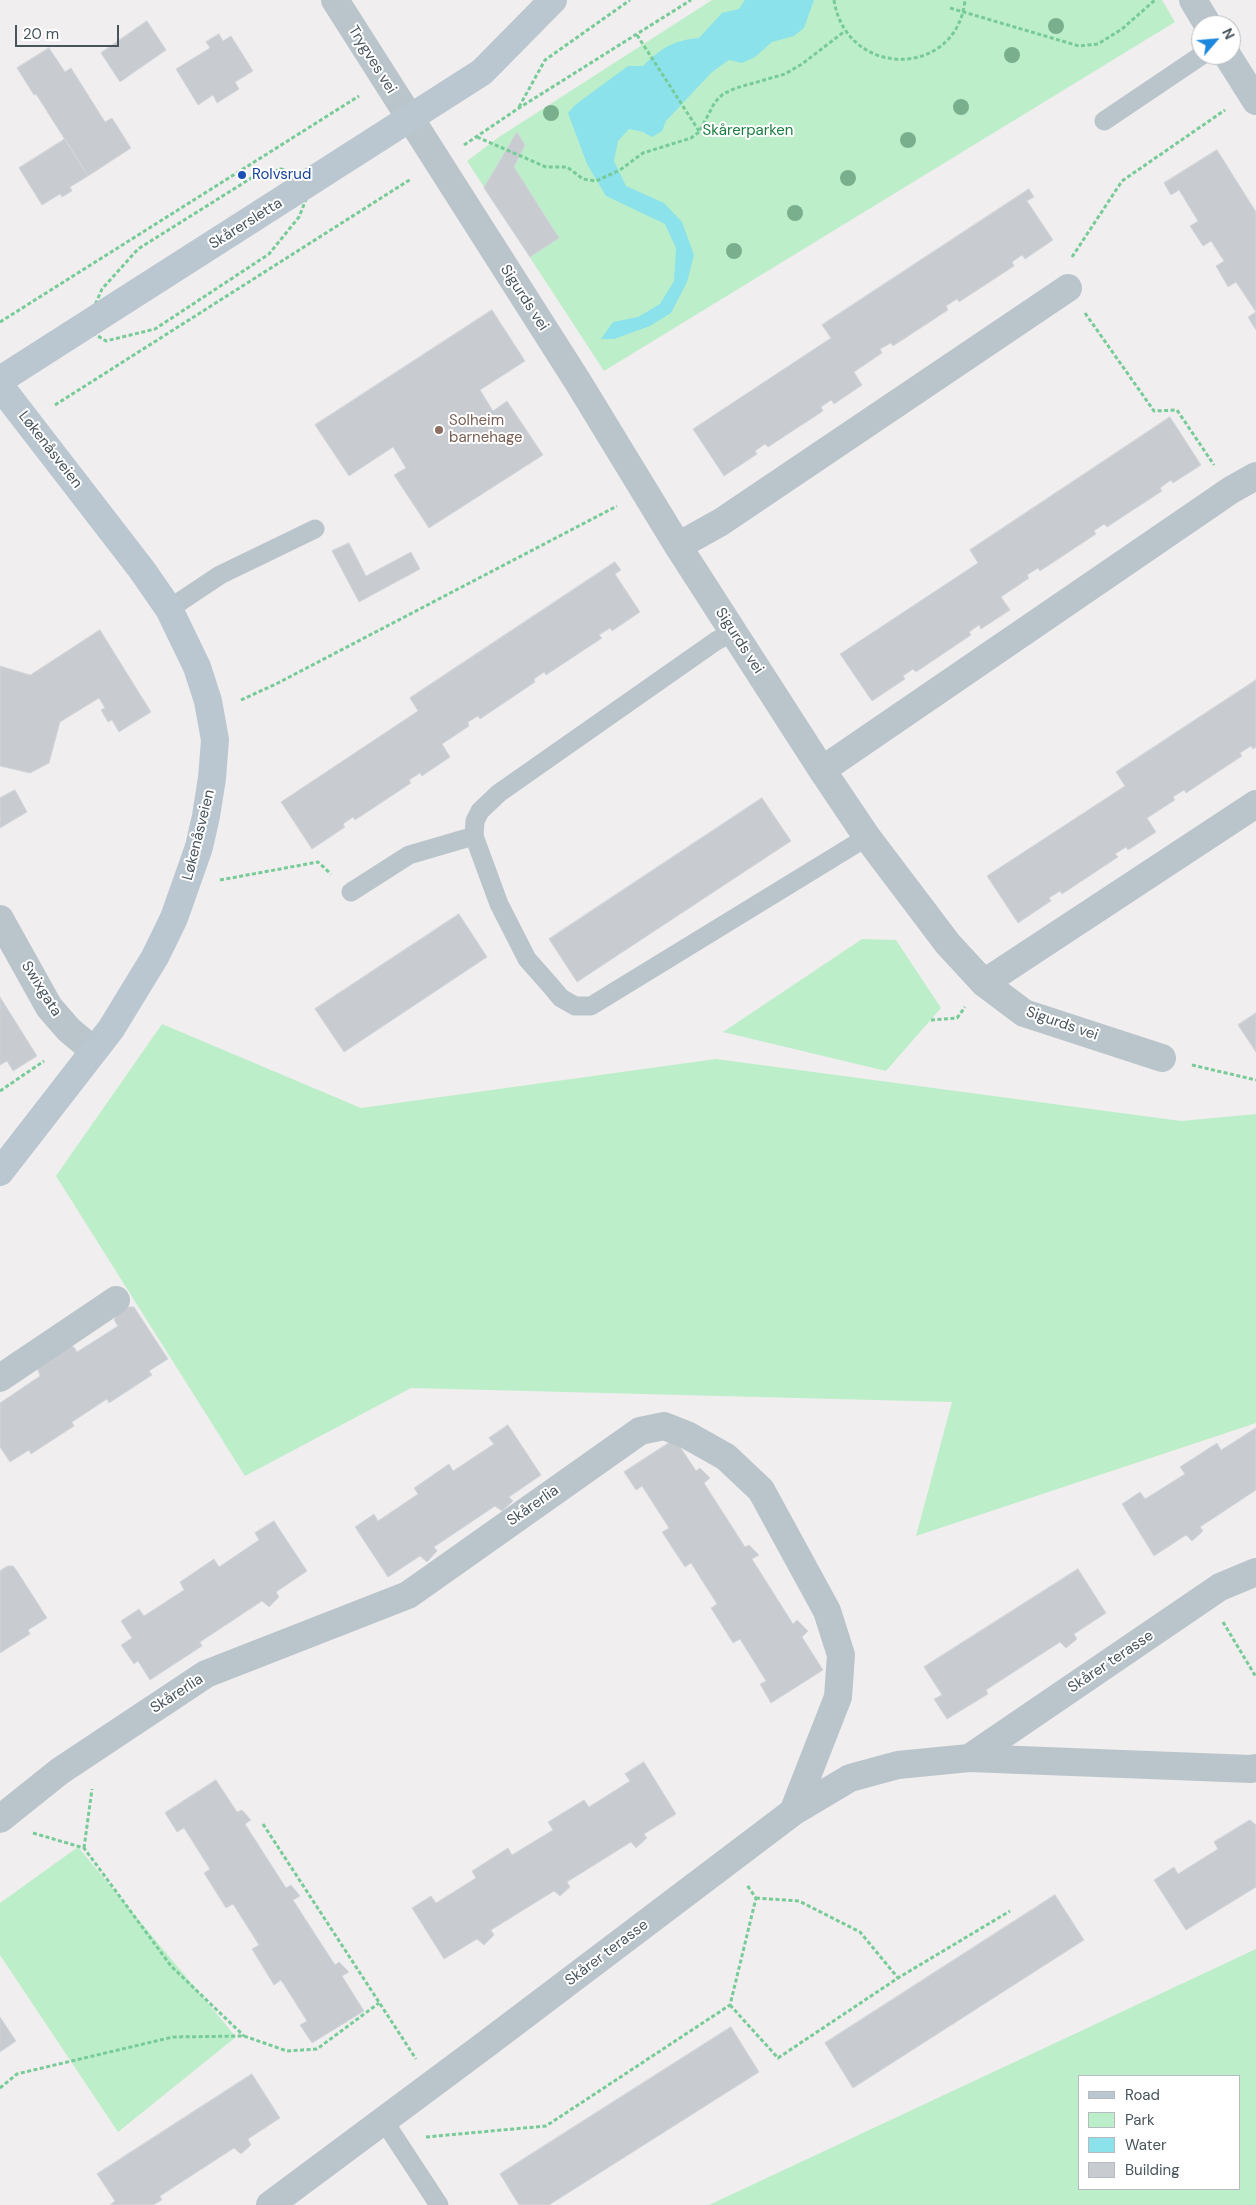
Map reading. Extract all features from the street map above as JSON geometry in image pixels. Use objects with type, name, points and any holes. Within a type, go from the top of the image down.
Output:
[{"type":"street","name":"Trygves vei","points":[[334,0],[410,120]]},
{"type":"street","name":"Skårersletta","points":[[0,380],[410,120],[482,72],[553,0]]},
{"type":"street","points":[[1193,0],[1202,15]]},
{"type":"street","points":[[1233,65],[1253,97]]},
{"type":"street","name":"Sigurds vei","points":[[410,120],[578,382],[678,546],[822,770],[867,837],[948,944],[984,983],[1024,1013],[1162,1058]]},
{"type":"street","points":[[678,546],[721,522],[1068,288]]},
{"type":"street","name":"Løkenåsveien","points":[[0,386],[142,570],[169,609],[197,667],[208,701],[215,740],[206,816],[188,881],[170,926],[134,994],[111,1029],[0,1172]]},
{"type":"street","points":[[822,770],[1231,490],[1256,476]]},
{"type":"street","points":[[984,983],[1256,804]]},
{"type":"street","name":"Swixgata","points":[[0,919],[49,1007],[70,1030],[93,1050]]},
{"type":"street","points":[[0,1378],[116,1300]]},
{"type":"street","name":"Skårerlia","points":[[0,1819],[60,1771],[206,1674],[408,1595],[640,1432],[664,1426],[687,1434],[726,1457],[761,1490],[827,1612],[841,1655],[838,1697],[793,1812]]},
{"type":"street","name":"Skårer terasse","points":[[969,1758],[1220,1587],[1256,1572]]},
{"type":"street","name":"Skårer terasse","points":[[270,2205],[390,2131],[432,2085],[793,1812],[850,1778],[898,1766],[969,1758],[1256,1768]]},
{"type":"lane","points":[[1104,121],[1191,62]]},
{"type":"lane","points":[[169,609],[220,575],[315,529]]},
{"type":"lane","points":[[733,632],[716,641],[499,793],[480,811],[475,821],[474,836],[499,904],[527,959],[561,998],[575,1006],[587,1007],[867,837]]},
{"type":"lane","points":[[351,892],[409,855],[474,836]]},
{"type":"lane","points":[[390,2131],[439,2205]]},
{"type":"path","points":[[519,108],[545,60],[630,0]]},
{"type":"path","points":[[26,422],[691,0]]},
{"type":"path","points":[[834,0],[836,13],[845,31],[858,45],[874,55],[892,59],[911,59],[929,54],[945,43],[957,28],[964,11],[965,0]]},
{"type":"path","points":[[950,8],[1079,46],[1098,44],[1122,29],[1155,0]]},
{"type":"path","points":[[476,137],[546,167],[567,167],[584,179],[596,181],[620,170],[644,153],[691,138],[699,132],[715,102],[723,94],[736,88],[785,74],[802,64],[845,31]]},
{"type":"path","points":[[637,35],[699,132]]},
{"type":"path","points":[[0,322],[386,81]]},
{"type":"path","points":[[1231,490],[1177,410],[1154,411],[1068,288],[1061,274],[1122,181],[1253,97]]},
{"type":"path","points":[[236,702],[276,684],[644,492]]},
{"type":"path","points":[[217,880],[318,862],[351,892]]},
{"type":"path","points":[[1162,1058],[1256,1080]]},
{"type":"path","points":[[1208,1596],[1256,1677]]},
{"type":"path","points":[[84,1848],[98,1746]]},
{"type":"path","points":[[262,1824],[432,2085]]},
{"type":"path","points":[[28,1832],[84,1848],[171,1966],[244,2036]]},
{"type":"path","points":[[390,2131],[546,2126],[730,2005],[756,1898],[729,1860]]},
{"type":"path","points":[[756,1898],[799,1901],[860,1932],[898,1978]]},
{"type":"path","points":[[730,2005],[778,2058],[898,1978],[1010,1911]]},
{"type":"path","points":[[0,2088],[17,2074],[173,2037],[244,2036],[287,2050],[317,2049],[379,2003]]},
{"type":"green space","name":"Skårerparken","points":[[712,0],[1162,0],[1175,22],[604,371],[467,161],[499,137]]},
{"type":"green space","points":[[862,939],[896,940],[941,1008],[886,1071],[723,1032]]},
{"type":"green space","points":[[162,1024],[361,1108],[716,1059],[1181,1121],[1256,1114],[1256,1423],[916,1536],[952,1402],[411,1388],[245,1476],[56,1176]]},
{"type":"green space","points":[[78,1847],[236,2037],[118,2132],[0,1955],[0,1903]]},
{"type":"green space","points":[[1256,1949],[1256,2205],[709,2205]]},
{"type":"water","points":[[745,0],[814,0],[804,28],[794,36],[772,42],[755,57],[742,63],[729,60],[712,72],[666,121],[662,131],[652,137],[643,132],[629,129],[618,141],[614,161],[626,186],[664,203],[682,222],[694,255],[687,282],[671,313],[650,326],[614,339],[601,339],[613,322],[638,317],[660,304],[674,281],[676,248],[665,224],[606,196],[587,164],[568,113],[575,105],[628,66],[643,66],[668,46],[699,38],[722,13],[739,9]]},
{"type":"building","points":[[147,21],[166,50],[120,82],[101,53]]},
{"type":"building","points":[[219,34],[223,41],[231,36],[253,71],[235,82],[239,89],[217,103],[213,95],[198,105],[176,69],[210,48],[206,42]]},
{"type":"building","points":[[49,48],[65,72],[71,68],[105,122],[112,118],[131,148],[88,176],[36,94],[34,95],[17,68]]},
{"type":"building","points":[[517,132],[525,145],[514,167],[559,238],[530,257],[484,188]]},
{"type":"building","points":[[65,139],[88,176],[70,187],[72,191],[62,197],[60,194],[42,205],[19,168]]},
{"type":"building","points":[[1217,150],[1256,212],[1256,312],[1236,282],[1228,287],[1216,266],[1224,261],[1211,241],[1203,246],[1190,226],[1198,221],[1179,190],[1171,195],[1164,183]]},
{"type":"building","points":[[1029,189],[1034,197],[1027,201],[1053,240],[1025,259],[1022,255],[1012,262],[1014,266],[959,302],[957,299],[946,306],[948,310],[893,346],[891,343],[880,349],[882,353],[854,372],[862,385],[834,404],[831,400],[821,407],[823,411],[768,447],[765,444],[755,451],[757,454],[724,476],[693,429],[831,338],[822,325]]},
{"type":"building","points":[[492,310],[525,361],[480,390],[493,411],[507,401],[543,455],[429,528],[394,475],[406,468],[393,447],[349,476],[315,425]]},
{"type":"building","points":[[1256,312],[1256,330],[1248,317]]},
{"type":"building","points":[[1170,417],[1201,465],[1173,483],[1171,480],[1160,488],[1162,491],[1107,527],[1104,524],[1094,531],[1096,534],[1040,571],[1038,568],[1027,575],[1029,578],[1001,597],[1010,610],[981,629],[979,625],[969,632],[971,635],[916,672],[913,669],[903,676],[905,679],[872,701],[840,654],[978,563],[970,550]]},
{"type":"building","points":[[349,543],[366,576],[411,552],[420,569],[359,602],[332,551]]},
{"type":"building","points":[[615,562],[621,570],[615,574],[640,612],[612,631],[610,628],[599,635],[602,638],[546,675],[544,672],[534,679],[535,682],[480,719],[478,716],[468,722],[469,726],[442,744],[450,757],[422,776],[420,773],[409,780],[411,783],[355,820],[353,817],[343,824],[345,827],[312,849],[281,802],[418,711],[410,698]]},
{"type":"building","points":[[100,630],[151,712],[119,732],[112,720],[108,722],[101,710],[105,708],[99,698],[60,722],[49,763],[30,773],[0,766],[0,666],[30,675]]},
{"type":"building","points":[[1256,680],[1256,747],[1253,749],[1251,746],[1240,753],[1242,756],[1186,793],[1184,790],[1173,797],[1175,800],[1147,818],[1156,832],[1128,850],[1126,847],[1115,854],[1118,857],[1062,894],[1060,891],[1049,898],[1051,901],[1018,923],[987,876],[1125,786],[1116,772]]},
{"type":"building","points":[[15,790],[27,812],[0,828],[0,798]]},
{"type":"building","points":[[762,798],[791,841],[577,982],[549,939]]},
{"type":"building","points":[[459,914],[487,957],[344,1052],[315,1009]]},
{"type":"building","points":[[0,997],[37,1056],[13,1071],[7,1061],[0,1065]]},
{"type":"building","points":[[1256,1013],[1256,1052],[1238,1025]]},
{"type":"building","points":[[129,1307],[134,1307],[168,1359],[149,1371],[152,1375],[109,1403],[107,1399],[72,1422],[74,1426],[31,1454],[29,1450],[10,1462],[0,1447],[0,1403],[40,1376],[37,1367],[69,1346],[74,1347],[77,1352],[118,1326],[114,1320],[116,1316]]},
{"type":"building","points":[[508,1425],[541,1475],[509,1497],[513,1501],[502,1511],[495,1506],[434,1547],[437,1551],[427,1562],[420,1556],[388,1577],[355,1527],[374,1514],[378,1521],[418,1494],[414,1488],[449,1464],[453,1471],[494,1444],[489,1438]]},
{"type":"building","points":[[1256,1428],[1256,1490],[1200,1527],[1203,1531],[1192,1541],[1186,1535],[1154,1556],[1122,1504],[1140,1492],[1145,1499],[1185,1474],[1180,1467],[1217,1443],[1221,1450]]},
{"type":"building","points":[[675,1439],[696,1471],[700,1468],[710,1478],[704,1483],[745,1547],[749,1545],[759,1555],[752,1559],[793,1624],[797,1620],[808,1631],[802,1637],[823,1670],[771,1703],[760,1684],[766,1681],[740,1639],[733,1643],[711,1608],[717,1604],[691,1563],[685,1567],[662,1532],[669,1528],[642,1486],[636,1490],[624,1472]]},
{"type":"building","points":[[274,1521],[307,1571],[276,1592],[279,1597],[269,1607],[262,1601],[200,1642],[202,1646],[150,1680],[138,1661],[134,1664],[121,1645],[132,1638],[121,1621],[139,1609],[144,1616],[184,1590],[180,1582],[214,1559],[219,1567],[259,1540],[255,1533]]},
{"type":"building","points":[[8,1566],[13,1566],[17,1571],[47,1618],[28,1630],[30,1634],[0,1653],[0,1571]]},
{"type":"building","points":[[1078,1569],[1106,1613],[1074,1634],[1077,1639],[1066,1648],[1060,1642],[986,1690],[988,1694],[947,1719],[934,1699],[942,1695],[924,1667]]},
{"type":"building","points":[[644,1762],[676,1814],[644,1834],[647,1838],[636,1848],[631,1842],[567,1882],[570,1887],[560,1896],[554,1891],[491,1930],[494,1935],[484,1945],[477,1939],[444,1959],[412,1908],[431,1896],[436,1903],[476,1878],[472,1871],[508,1848],[512,1855],[553,1830],[548,1822],[584,1800],[589,1807],[630,1781],[625,1774]]},
{"type":"building","points":[[216,1780],[237,1812],[242,1810],[251,1820],[245,1824],[286,1888],[291,1885],[300,1896],[293,1900],[335,1965],[339,1962],[349,1972],[342,1976],[364,2011],[312,2043],[300,2025],[307,2021],[281,1980],[274,1985],[252,1949],[259,1945],[233,1904],[226,1908],[204,1873],[210,1869],[184,1828],[177,1832],[165,1813]]},
{"type":"building","points":[[1250,1820],[1256,1825],[1256,1887],[1186,1930],[1154,1880],[1174,1867],[1178,1874],[1218,1849],[1214,1842]]},
{"type":"building","points":[[1055,1895],[1084,1940],[853,2088],[825,2043]]},
{"type":"building","points":[[0,2017],[16,2041],[0,2052]]},
{"type":"building","points":[[731,2027],[759,2072],[549,2205],[519,2205],[500,2174]]},
{"type":"building","points":[[252,2074],[280,2118],[248,2139],[251,2145],[241,2154],[234,2148],[160,2196],[162,2200],[153,2205],[110,2205],[115,2201],[97,2174]]},
{"type":"place","name":"Rolvsrud","points":[[242,175]]},
{"type":"place","name":"Solheim barnehage","points":[[439,430]]}]
